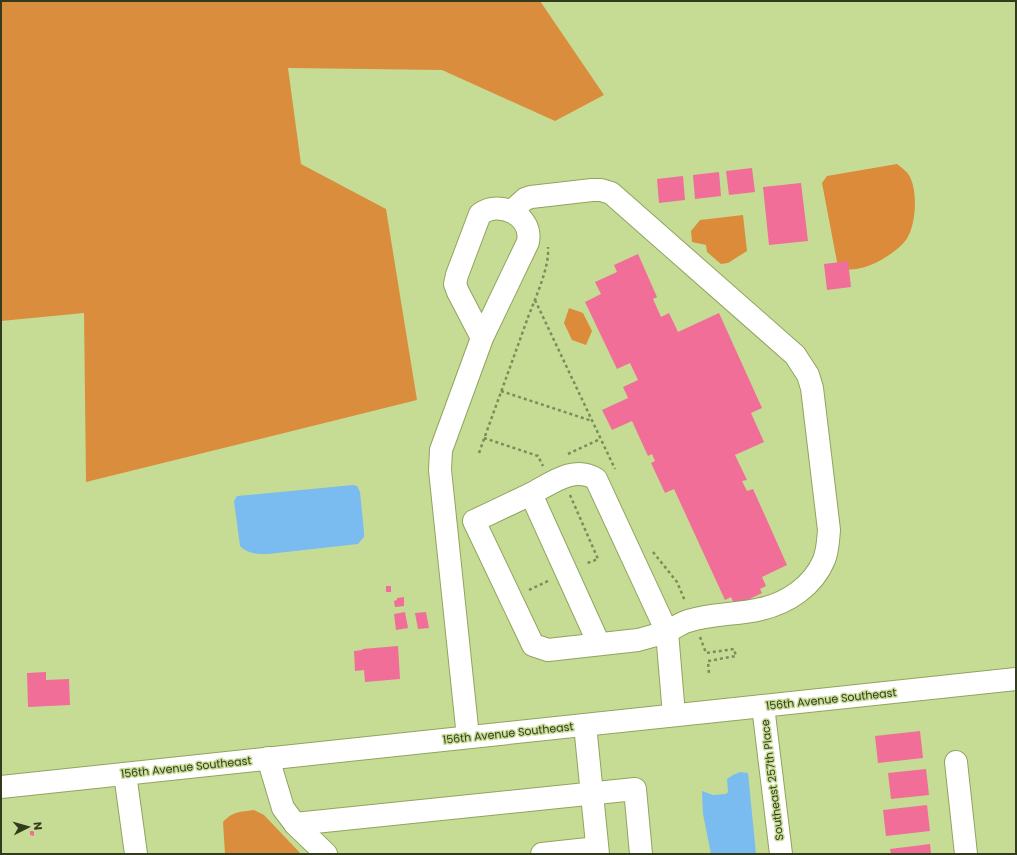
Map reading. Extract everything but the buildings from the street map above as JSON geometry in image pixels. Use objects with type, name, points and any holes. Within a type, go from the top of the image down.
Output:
[{"type":"street","points":[[512,211],[525,199],[531,197],[592,190],[602,190],[611,193],[795,355],[808,375],[812,388],[817,418],[829,530],[828,546],[824,560],[808,583],[796,594],[783,602],[761,609],[701,617],[667,632],[638,640],[548,650],[533,645],[474,521],[569,475],[589,475],[596,479],[667,632],[674,715]]},
{"type":"street","points":[[468,737],[440,459],[441,450],[482,338],[528,242],[529,235],[524,221],[512,211],[495,208],[486,210],[480,214],[456,275],[455,284],[482,338]]},
{"type":"street","points":[[531,494],[599,644]]},
{"type":"street","name":"156th Avenue Southeast","points":[[1,788],[268,758],[1016,679]]},
{"type":"street","name":"Southeast 257th Place","points":[[763,706],[781,854]]},
{"type":"street","points":[[542,854],[598,851],[585,725]]},
{"type":"street","points":[[268,758],[282,808],[295,824],[326,854]]},
{"type":"street","points":[[956,762],[966,854]]},
{"type":"street","points":[[125,774],[136,854]]},
{"type":"street","points":[[295,824],[634,789],[641,854]]},
{"type":"path","points":[[479,453],[535,300],[548,254],[547,241]]},
{"type":"path","points":[[535,300],[617,474]]},
{"type":"path","points":[[502,391],[592,421]]},
{"type":"path","points":[[484,438],[538,456],[543,466]]},
{"type":"path","points":[[650,545],[677,582],[706,653],[734,649],[736,656],[708,661],[709,674]]},
{"type":"shaded area","points":[[1,1],[540,1],[604,95],[555,121],[442,70],[288,68],[301,164],[386,209],[417,400],[86,482],[84,313],[1,321]]},
{"type":"shaded area","points":[[897,164],[909,175],[913,184],[915,200],[914,218],[906,240],[884,258],[865,267],[846,269],[838,267],[822,183],[827,176]]},
{"type":"shaded area","points":[[743,215],[747,251],[728,263],[721,264],[707,252],[706,245],[692,242],[691,231],[700,220]]},
{"type":"shaded area","points":[[569,308],[583,313],[592,331],[586,345],[572,340],[564,323]]},
{"type":"shaded area","points":[[254,810],[264,815],[301,854],[225,854],[223,822],[234,814]]},
{"type":"water","points":[[353,485],[357,486],[360,492],[364,532],[364,537],[358,544],[268,554],[256,554],[249,552],[240,546],[234,501],[237,496]]},
{"type":"water","points":[[740,772],[748,773],[756,854],[711,854],[703,814],[702,791],[713,795],[726,794],[728,792],[727,779]]}]
